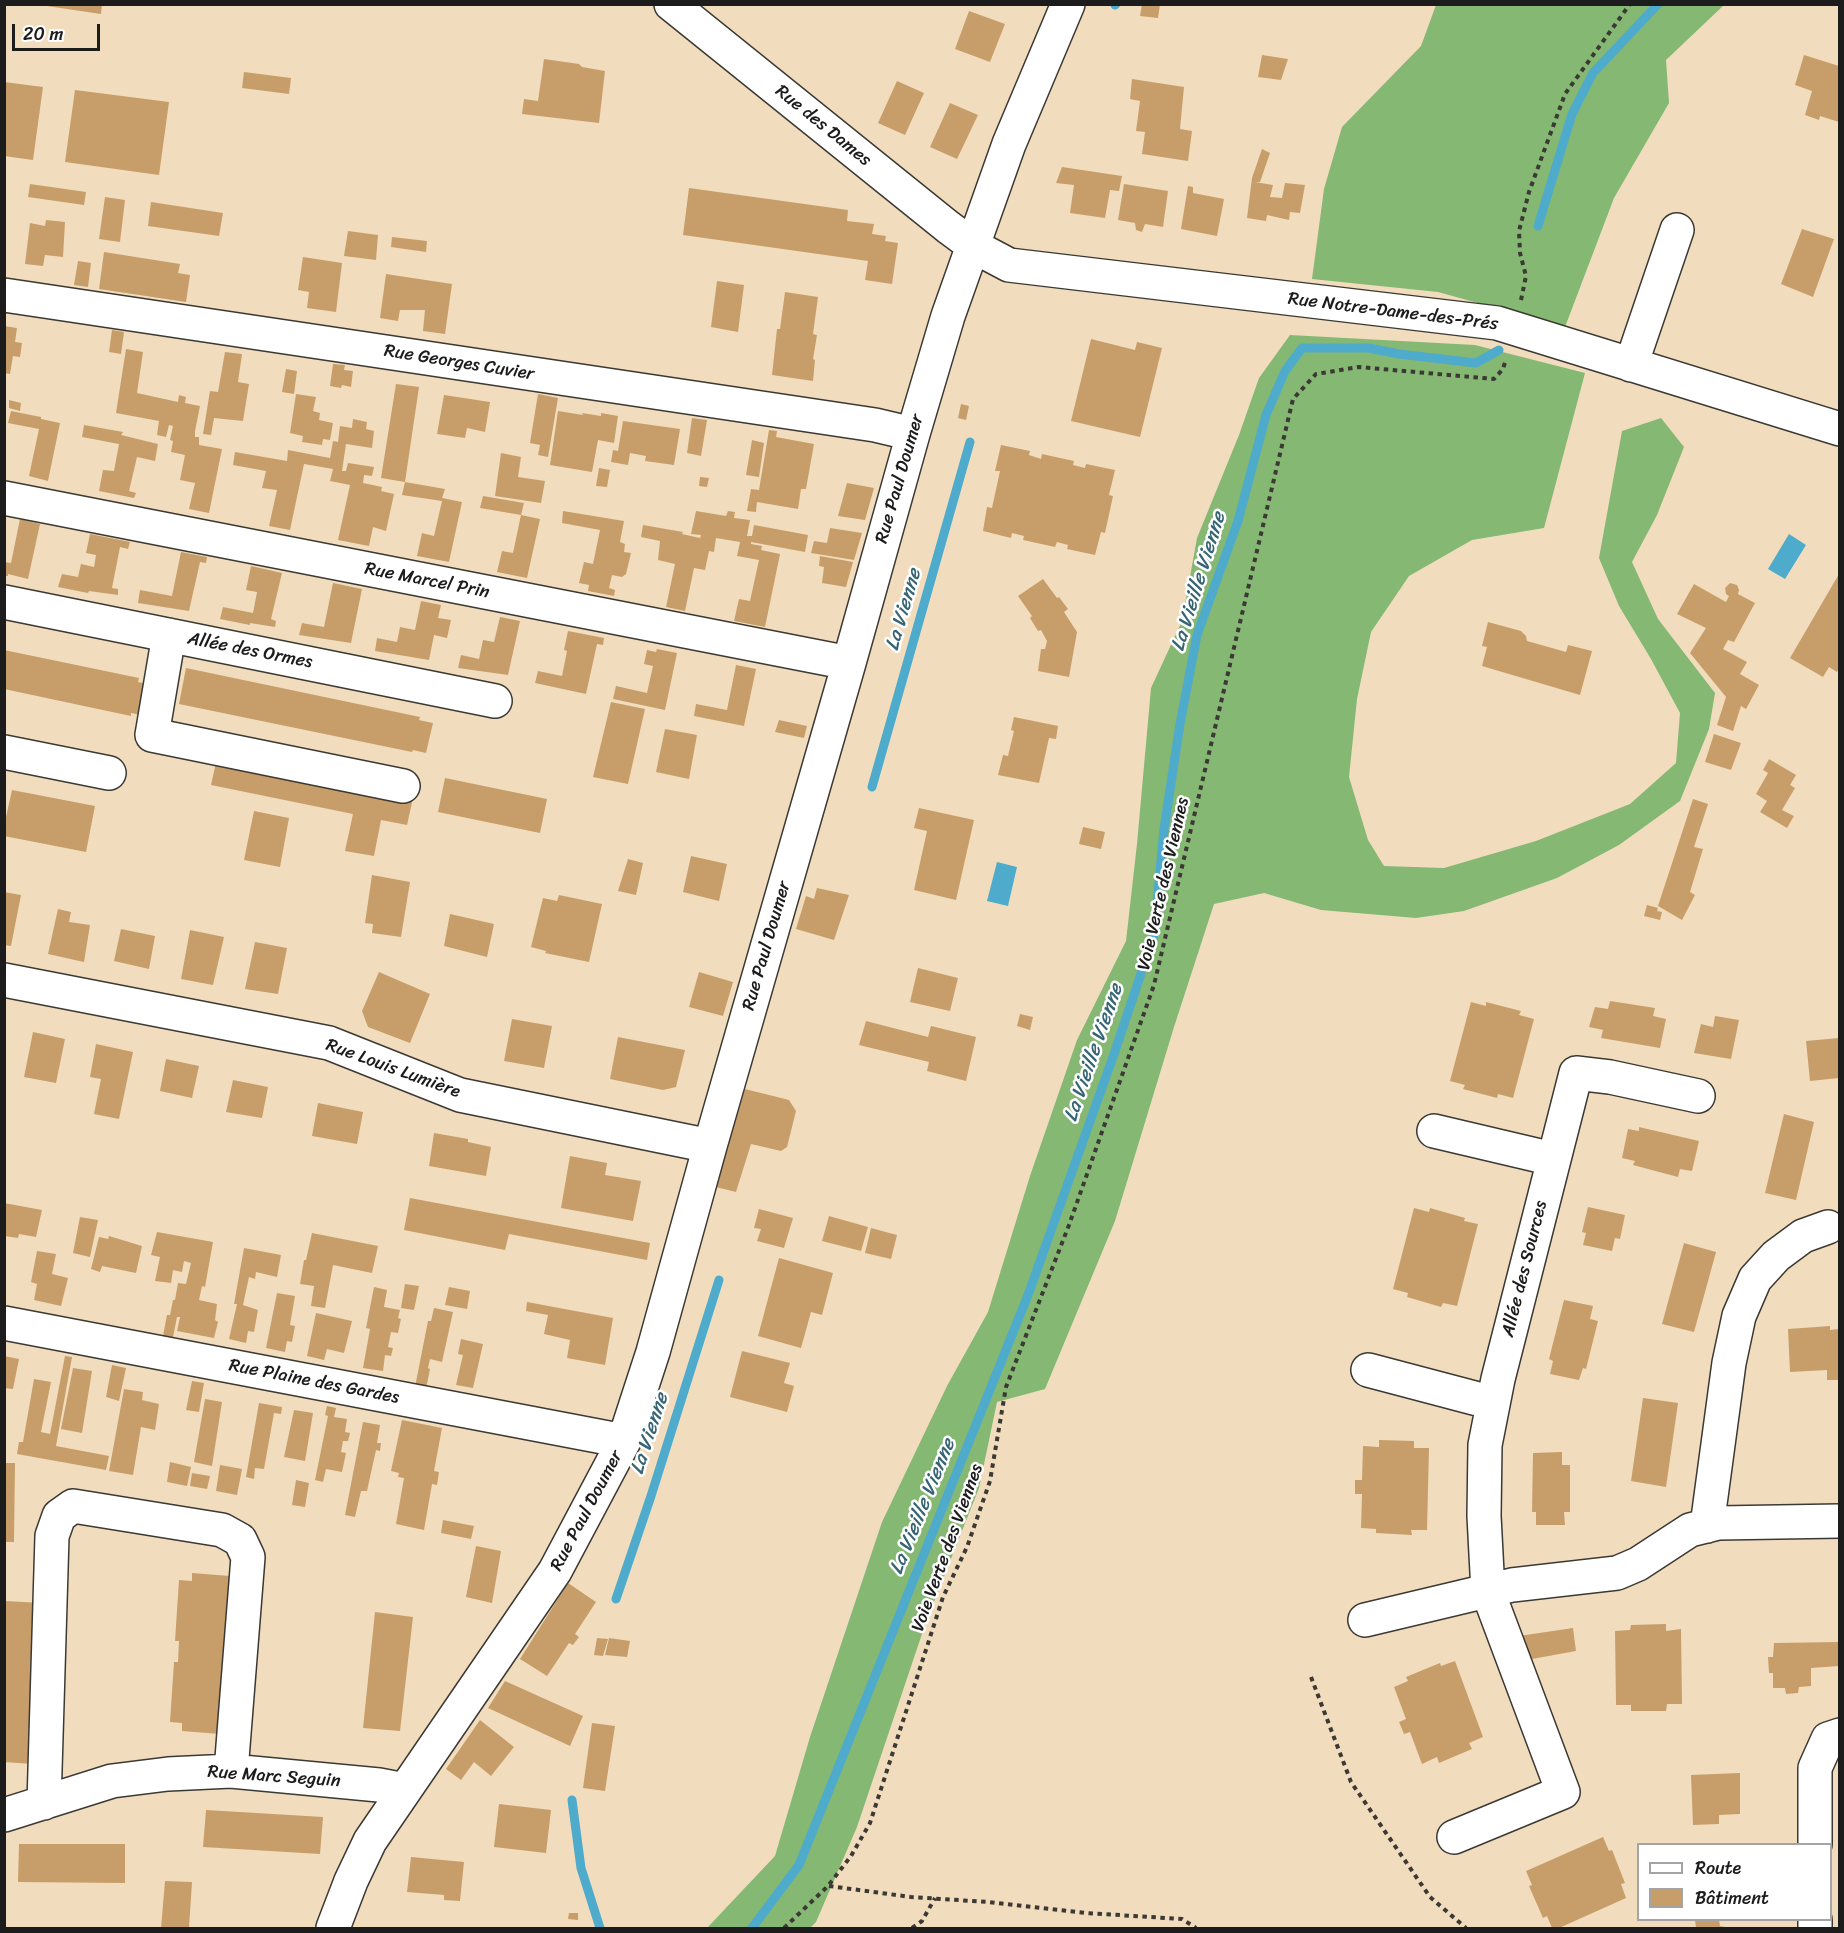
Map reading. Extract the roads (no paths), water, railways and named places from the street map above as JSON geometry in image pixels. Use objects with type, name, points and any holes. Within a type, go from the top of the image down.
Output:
[{"type":"street","name":"Rue des Dames","points":[[671,4],[975,247]]},
{"type":"street","name":"Rue Paul Doumer","points":[[333,1929],[351,1881],[370,1841],[555,1571],[624,1441],[653,1352],[948,316],[975,247],[1010,144],[1068,4]]},
{"type":"street","points":[[1631,365],[1677,230]]},
{"type":"street","name":"Rue Notre-Dame-des-Prés","points":[[975,247],[1009,265],[1497,323],[1839,429]]},
{"type":"street","name":"Rue Georges Cuvier","points":[[4,295],[875,425],[913,434]]},
{"type":"street","name":"Rue Marcel Prin","points":[[4,498],[849,663]]},
{"type":"street","name":"Allée des Ormes","points":[[4,602],[495,701]]},
{"type":"street","points":[[169,635],[152,735],[403,786]]},
{"type":"street","points":[[4,752],[110,773]]},
{"type":"street","name":"Rue Louis Lumière","points":[[4,980],[329,1043],[460,1095],[710,1146]]},
{"type":"street","name":"Allée des Sources","points":[[1454,1837],[1563,1792],[1488,1592],[1484,1516],[1485,1445],[1493,1403],[1576,1073],[1610,1077],[1698,1096]]},
{"type":"street","points":[[1434,1131],[1553,1159]]},
{"type":"street","points":[[1707,1526],[1729,1363],[1739,1316],[1755,1280],[1776,1256],[1803,1236],[1828,1227]]},
{"type":"street","name":"Rue Plaine des Gardes","points":[[4,1323],[624,1441]]},
{"type":"street","points":[[1368,1370],[1493,1403]]},
{"type":"street","points":[[44,1803],[52,1536],[59,1516],[73,1506],[222,1530],[240,1540],[248,1557],[231,1771]]},
{"type":"street","points":[[1365,1620],[1512,1585],[1617,1573],[1638,1564],[1690,1530],[1718,1523],[1839,1521]]},
{"type":"street","points":[[1815,1843],[1815,1768],[1828,1739],[1839,1736]]},
{"type":"street","name":"Rue Marc Seguin","points":[[4,1815],[112,1781],[168,1774],[231,1771],[379,1785],[405,1790]]},
{"type":"water","points":[[1789,534],[1806,545],[1785,579],[1768,569]]},
{"type":"water","points":[[997,862],[1017,867],[1008,906],[987,901]]},
{"type":"waterway","name":"La Vieille Vienne","points":[[1538,226],[1572,114],[1593,73],[1658,4]]},
{"type":"waterway","name":"La Vieille Vienne","points":[[752,1928],[799,1865],[1028,1295],[1113,1057],[1154,935],[1164,829],[1180,724],[1197,635],[1238,521],[1266,415],[1285,371],[1302,348],[1369,348],[1476,363],[1499,350]]},
{"type":"waterway","name":"La Vienne","points":[[872,787],[970,442]]},
{"type":"waterway","name":"La Vienne","points":[[616,1599],[719,1280]]},
{"type":"waterway","name":"La Vienne","points":[[572,1800],[581,1868],[600,1928]]}]
